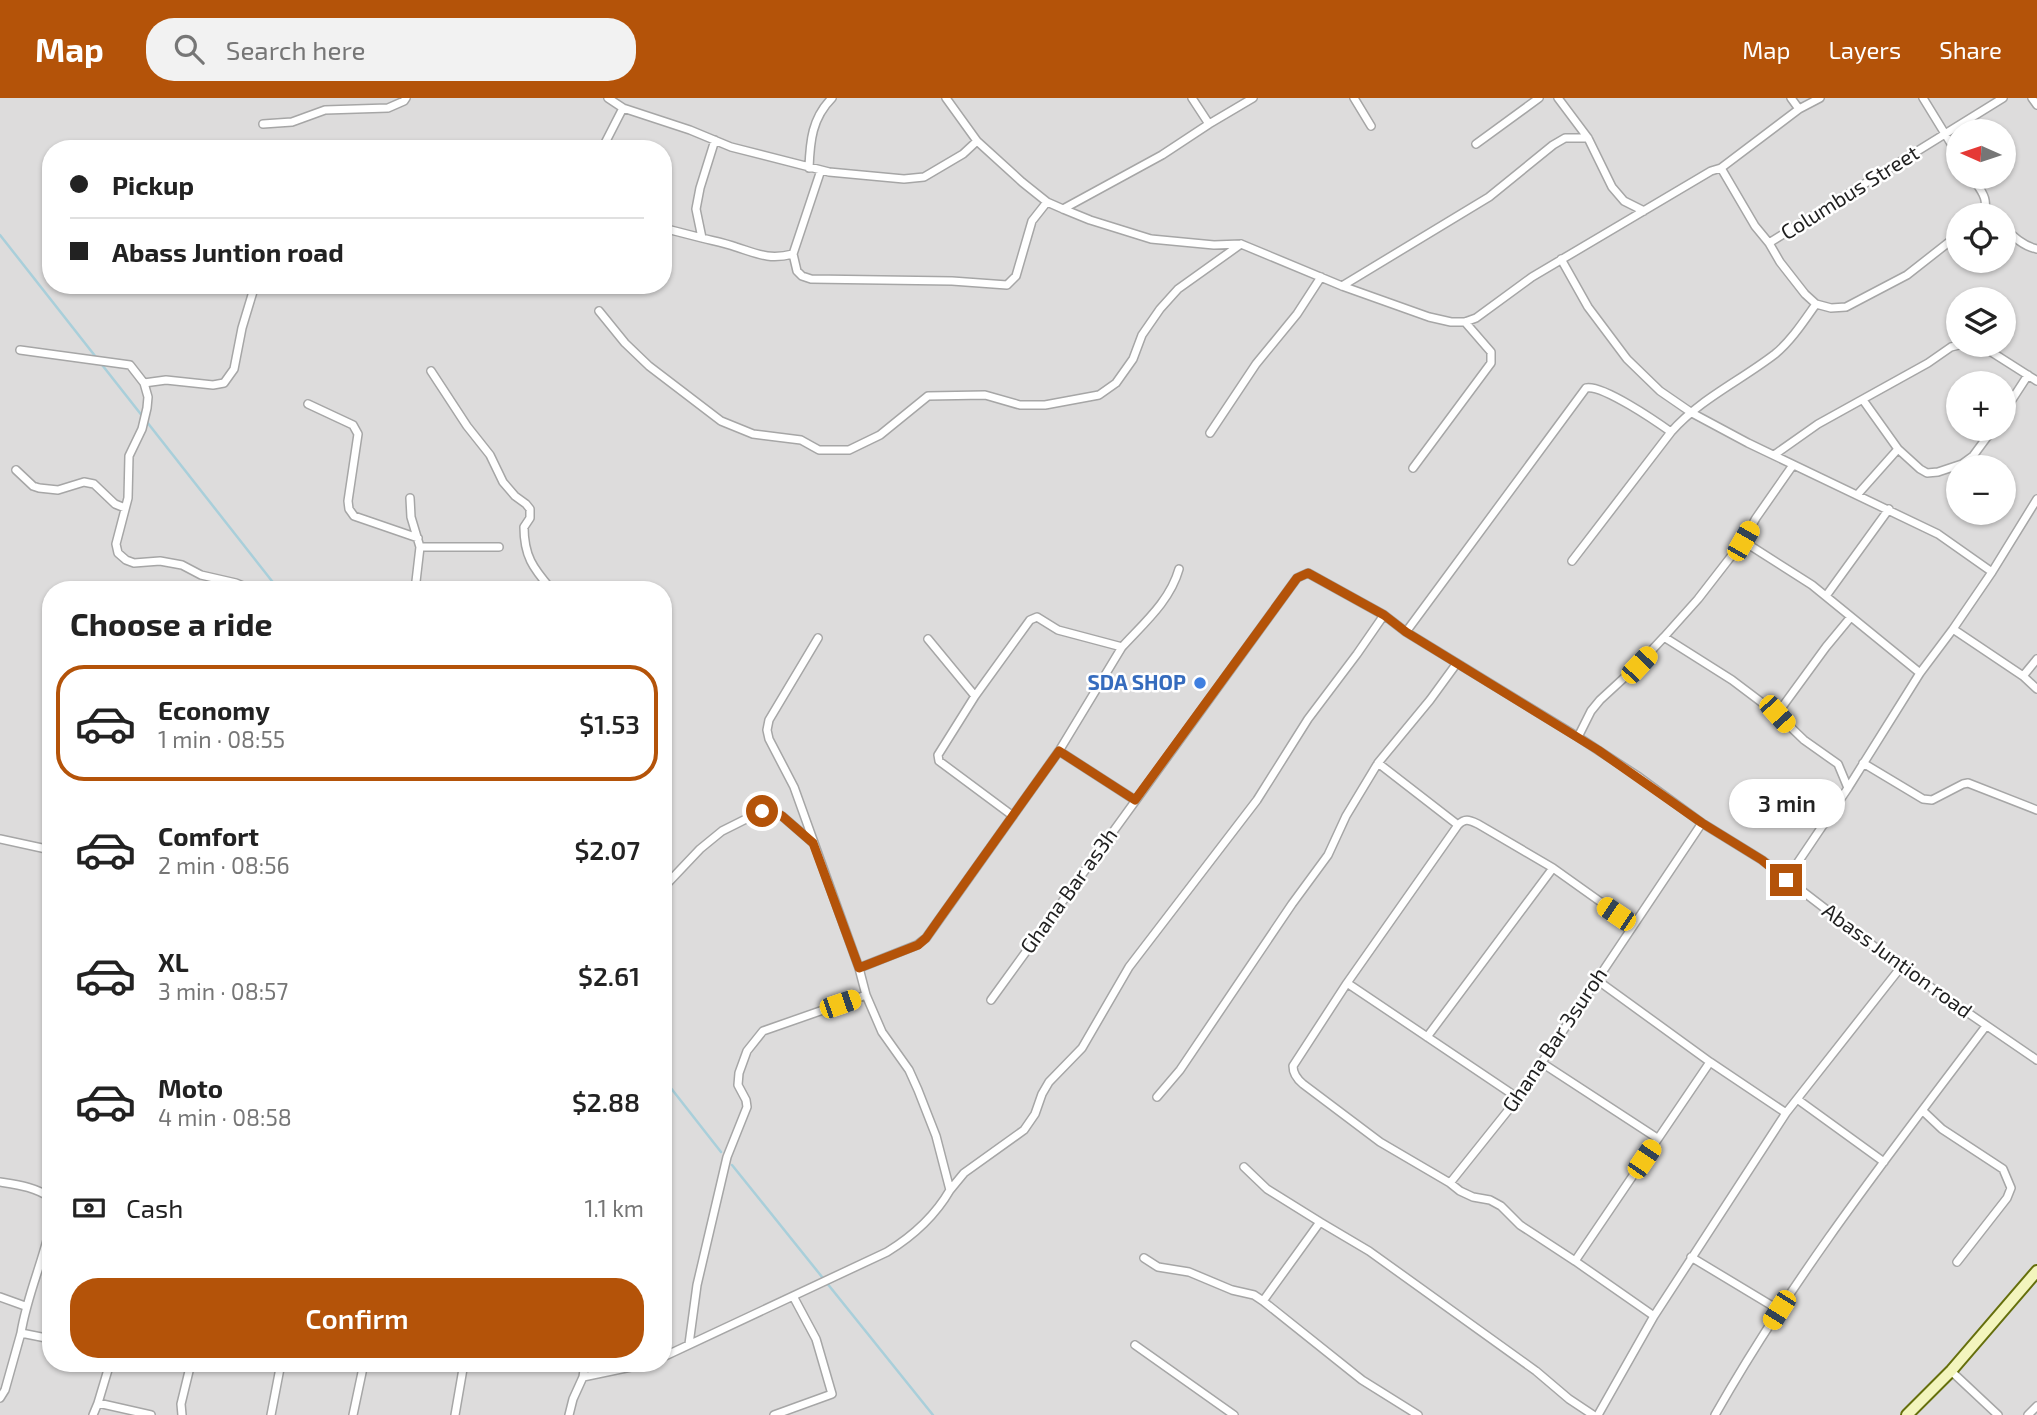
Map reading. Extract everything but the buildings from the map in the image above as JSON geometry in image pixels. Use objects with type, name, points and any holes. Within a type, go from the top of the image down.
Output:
[{"type":"street","points":[[263,124],[292,122],[325,110],[388,108],[406,98]]},
{"type":"street","points":[[608,98],[623,108],[731,147],[821,170],[904,179],[925,177],[963,154],[977,141]]},
{"type":"street","points":[[809,168],[810,139],[816,118],[832,98]]},
{"type":"street","points":[[946,98],[977,141],[1047,202],[1090,220],[1151,239],[1214,245],[1241,244],[1342,286],[1429,317],[1451,322],[1465,322],[1476,318],[1561,259],[1711,171],[1721,168],[1799,109],[1820,98]]},
{"type":"street","points":[[1192,98],[1209,124]]},
{"type":"street","points":[[1063,209],[1162,155],[1253,98]]},
{"type":"street","points":[[1354,98],[1371,126]]},
{"type":"street","points":[[1476,144],[1539,98]]},
{"type":"street","points":[[1558,98],[1588,138],[1612,187],[1624,201],[1644,211]]},
{"type":"street","points":[[1791,98],[1799,109]]},
{"type":"street","points":[[1923,98],[1945,134]]},
{"type":"street","name":"Columbus Street","points":[[1769,243],[2003,98]]},
{"type":"street","points":[[2032,98],[2037,105]]},
{"type":"street","points":[[607,140],[623,108]]},
{"type":"street","points":[[1342,286],[1489,197],[1553,145],[1565,138],[1588,138]]},
{"type":"street","points":[[702,238],[696,209],[715,140]]},
{"type":"street","points":[[1721,168],[1780,262],[1816,304],[1831,308],[1846,307],[1907,275],[1946,244]]},
{"type":"street","points":[[821,170],[793,254],[797,271],[811,279],[952,281],[1007,285],[1016,276],[1032,221],[1047,202]]},
{"type":"street","points":[[672,230],[735,246],[765,257],[780,258],[793,254]]},
{"type":"street","points":[[2016,240],[2037,249]]},
{"type":"street","points":[[599,311],[625,343],[649,366],[721,421],[753,434],[801,440],[819,450],[849,450],[880,435],[928,396],[985,395],[1020,405],[1045,405],[1099,395],[1116,383],[1133,359],[1142,335],[1178,289],[1241,244]]},
{"type":"street","points":[[1561,259],[1588,307],[1627,359],[1660,391],[1692,413],[1793,465],[1938,534],[1992,572]]},
{"type":"street","points":[[1210,433],[1256,363],[1297,314],[1321,277]]},
{"type":"street","points":[[144,383],[166,380],[214,385],[223,383],[234,369],[242,327],[252,294]]},
{"type":"street","points":[[1572,561],[1671,432],[1720,391],[1777,352],[1816,304]]},
{"type":"street","points":[[1413,468],[1491,363],[1491,352],[1465,322]]},
{"type":"street","points":[[1774,455],[1818,424],[1946,350]]},
{"type":"street","points":[[20,351],[130,365],[144,383],[148,397],[142,429],[129,456],[128,498],[116,544],[118,553],[126,560],[182,565],[201,575],[227,581]]},
{"type":"street","points":[[1999,357],[2037,381]]},
{"type":"street","points":[[431,371],[467,426],[490,455],[503,482],[530,509],[530,518],[524,527],[524,539],[533,569],[543,581]]},
{"type":"street","points":[[2016,394],[2028,375]]},
{"type":"street","points":[[1406,632],[1586,388],[1591,387],[1609,395],[1671,432]]},
{"type":"street","points":[[1863,400],[1898,449],[1927,472],[1938,472],[1962,464],[1973,456],[1984,441]]},
{"type":"street","points":[[308,404],[353,425],[356,429],[358,434],[348,501],[354,516],[418,538]]},
{"type":"street","points":[[1858,494],[1898,449]]},
{"type":"street","points":[[1577,737],[1600,700],[1639,665],[1698,599],[1743,541],[1793,465]]},
{"type":"street","points":[[16,470],[38,488],[58,490],[83,482],[94,484],[116,504],[125,508]]},
{"type":"street","points":[[410,499],[411,517],[420,547],[416,581]]},
{"type":"street","points":[[1786,880],[1920,673],[1992,572],[2037,499]]},
{"type":"street","points":[[1826,596],[1889,509]]},
{"type":"street","points":[[1743,541],[1826,596],[1920,673]]},
{"type":"street","points":[[420,547],[499,547]]},
{"type":"street","points":[[859,968],[918,945],[926,938],[1059,751],[1122,647],[1159,607],[1179,569]]},
{"type":"street","name":"Abass Juntion road","points":[[1297,578],[1308,573],[1313,574],[1384,615],[1406,632],[1639,777],[1702,823],[1762,860],[1902,967],[2036,1058]]},
{"type":"street","name":"Ghana Bar as3h","points":[[991,1000],[1297,578]]},
{"type":"street","points":[[672,1352],[887,1252],[929,1219],[964,1173],[1024,1130],[1035,1114],[1049,1082],[1082,1048],[1129,967],[1257,800],[1308,719],[1384,615]]},
{"type":"street","points":[[1013,816],[939,761],[938,755],[975,696],[1030,620],[1037,617],[1058,630],[1122,647]]},
{"type":"street","points":[[1777,714],[1825,647],[1850,618]]},
{"type":"street","points":[[1953,629],[2023,676],[2037,689]]},
{"type":"street","points":[[1664,637],[1732,680],[1777,714],[1804,740],[1838,764],[1848,788]]},
{"type":"street","points":[[818,638],[769,720],[769,739],[794,787],[859,968],[866,995],[882,1032],[909,1070],[918,1090],[936,1136],[950,1190]]},
{"type":"street","points":[[928,639],[975,696]]},
{"type":"street","points":[[2023,676],[2037,659]]},
{"type":"street","points":[[1157,1097],[1180,1070],[1328,855],[1346,816],[1378,763],[1430,701],[1457,663]]},
{"type":"street","points":[[1059,751],[1135,800]]},
{"type":"street","points":[[1378,763],[1458,825]]},
{"type":"street","points":[[1863,763],[1923,799],[1932,800],[1968,783],[2037,810]]},
{"type":"street","points":[[672,878],[722,831],[762,811],[773,811],[782,816],[813,843]]},
{"type":"street","points":[[1633,925],[1553,868],[1469,819],[1463,820],[1347,983],[1293,1066],[1296,1077],[1303,1084],[1380,1142],[1460,1191],[1501,1206],[1520,1225],[1654,1316]]},
{"type":"street","name":"Ghana Bar 3suroh","points":[[1450,1183],[1518,1098],[1702,823]]},
{"type":"street","points":[[0,839],[42,848]]},
{"type":"street","points":[[1427,1037],[1553,868]]},
{"type":"street","points":[[1244,1167],[1267,1189],[1369,1251],[1536,1371],[1569,1399],[1595,1415],[1691,1257],[1786,1113],[1902,967]]},
{"type":"street","points":[[1597,980],[1786,1113]]},
{"type":"street","points":[[1347,983],[1518,1098]]},
{"type":"street","points":[[689,1344],[697,1285],[727,1157],[747,1107],[738,1086],[739,1073],[747,1051],[764,1031],[866,995]]},
{"type":"street","points":[[1716,1415],[1779,1310],[1884,1162],[1986,1026]]},
{"type":"street","points":[[1575,1261],[1710,1062]]},
{"type":"street","points":[[1542,1063],[1657,1138]]},
{"type":"street","points":[[1797,1099],[1884,1162]]},
{"type":"street","points":[[1923,1111],[1941,1129],[2003,1170],[2011,1188],[2007,1198],[1957,1262]]},
{"type":"street","points":[[0,1182],[28,1186],[42,1193]]},
{"type":"street","points":[[1263,1301],[1320,1222]]},
{"type":"street","points":[[1691,1257],[1779,1310]]},
{"type":"street","points":[[1144,1258],[1158,1267],[1189,1272],[1225,1287],[1254,1295],[1362,1380],[1418,1415]]},
{"type":"street","points":[[0,1398],[17,1352],[25,1306],[42,1262]]},
{"type":"street","points":[[1907,1415],[1951,1371],[2037,1271]]},
{"type":"street","points":[[774,1415],[832,1394],[816,1339],[793,1296]]},
{"type":"street","points":[[0,1297],[25,1306]]},
{"type":"street","points":[[21,1333],[42,1337]]},
{"type":"street","points":[[1135,1345],[1234,1415]]},
{"type":"street","points":[[1951,1371],[1998,1415]]},
{"type":"street","points":[[93,1415],[107,1372]]},
{"type":"street","points":[[182,1415],[181,1404],[189,1372]]},
{"type":"street","points":[[271,1415],[279,1372]]},
{"type":"street","points":[[353,1415],[362,1372]]},
{"type":"street","points":[[455,1415],[462,1372]]},
{"type":"street","points":[[569,1415],[584,1372]]},
{"type":"street","points":[[583,1377],[607,1372]]},
{"type":"street","points":[[98,1403],[151,1415]]},
{"type":"street","points":[[2028,1415],[2037,1406]]},
{"type":"shaded area","points":[[0,98],[2037,98],[2037,1415],[0,1415]]},
{"type":"waterway","points":[[0,235],[42,288]]},
{"type":"waterway","points":[[46,294],[272,581]]},
{"type":"waterway","points":[[672,1089],[721,1152]]},
{"type":"waterway","points":[[732,1165],[933,1415]]},
{"type":"place","name":"SDA SHOP","points":[[1200,683]]},
{"type":"route","points":[[762,811],[773,811],[782,816],[813,843],[859,968],[918,945],[926,938],[1059,751],[1135,800],[1297,578],[1308,573],[1384,615],[1406,632],[1577,737],[1639,777],[1702,823],[1762,860],[1786,880]]}]
